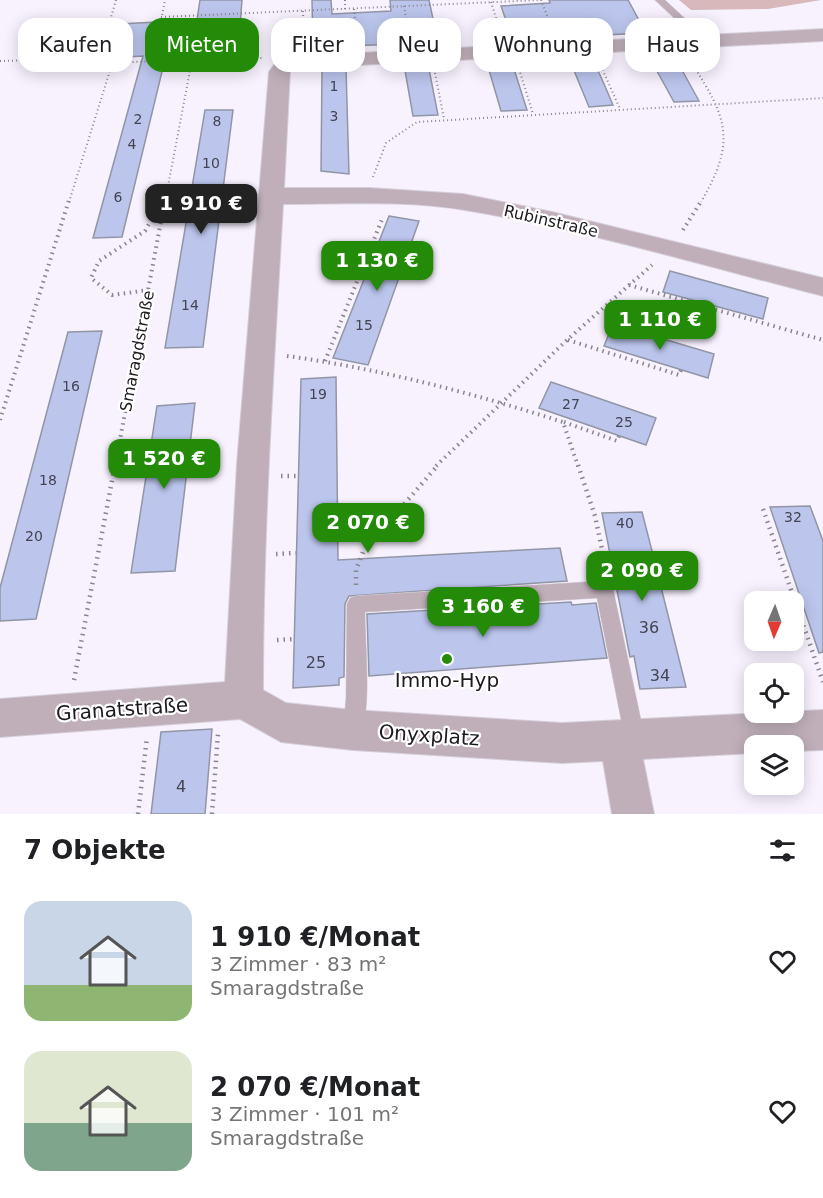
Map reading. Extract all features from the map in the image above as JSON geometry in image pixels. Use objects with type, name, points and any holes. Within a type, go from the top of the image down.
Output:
[{"type":"street","points":[[720,40],[823,36]]},
{"type":"street","points":[[232,700],[244,606],[282,72]]},
{"type":"street","name":"Rubinstraße","points":[[273,196],[379,196],[463,202],[552,220],[823,287]]},
{"type":"street","name":"Granatstraße","points":[[0,718],[232,700]]},
{"type":"street","name":"Onyxplatz","points":[[232,700],[281,722],[352,730],[562,743],[823,730]]},
{"type":"street","points":[[628,741],[633,814]]},
{"type":"lane","points":[[660,0],[679,18]]},
{"type":"lane","points":[[352,730],[356,699],[356,604],[604,589],[628,741]]},
{"type":"path","points":[[111,18],[116,0]]},
{"type":"path","points":[[165,0],[161,17],[455,2],[541,0],[548,18]]},
{"type":"path","points":[[345,0],[345,9]]},
{"type":"path","points":[[491,2],[497,18]]},
{"type":"path","points":[[404,6],[408,18]]},
{"type":"path","points":[[354,8],[355,18]]},
{"type":"path","points":[[300,18],[303,11]]},
{"type":"path","points":[[0,61],[18,60]]},
{"type":"path","points":[[0,420],[109,72]]},
{"type":"path","name":"Smaragdstraße","points":[[67,713],[190,72]]},
{"type":"path","points":[[428,72],[444,119]]},
{"type":"path","points":[[518,72],[533,114]]},
{"type":"path","points":[[604,72],[620,109]]},
{"type":"path","points":[[356,604],[356,570],[363,552],[424,478],[568,339],[669,249],[703,203],[723,151],[723,118],[697,72]]},
{"type":"path","points":[[325,361],[379,196],[381,147],[394,134],[417,122],[444,119],[823,98]]},
{"type":"path","points":[[149,291],[112,295],[91,278],[99,261],[145,231],[153,217],[162,216]]},
{"type":"path","points":[[629,285],[823,340]]},
{"type":"path","points":[[568,339],[679,375],[681,370]]},
{"type":"path","points":[[262,353],[325,361],[502,403],[617,441],[619,436]]},
{"type":"path","points":[[563,422],[599,534],[607,574],[604,589]]},
{"type":"path","points":[[274,477],[298,476]]},
{"type":"path","points":[[763,509],[791,591]]},
{"type":"path","points":[[768,526],[776,526]]},
{"type":"path","points":[[599,534],[607,534]]},
{"type":"path","points":[[269,554],[296,553]]},
{"type":"path","points":[[783,567],[790,566]]},
{"type":"path","points":[[804,627],[823,682]]},
{"type":"path","points":[[814,656],[821,657]]},
{"type":"path","points":[[212,814],[232,700]]},
{"type":"path","points":[[138,814],[151,707]]},
{"type":"shaded area","points":[[679,0],[821,0],[768,9],[691,10]]},
{"type":"building","points":[[200,0],[242,0],[241,18],[197,18]]},
{"type":"building","points":[[312,0],[331,0],[332,14],[391,11],[390,0],[429,0],[433,18],[377,18],[377,45],[365,45],[365,18],[312,18]]},
{"type":"building","points":[[549,0],[628,0],[638,18],[625,18],[625,34],[613,35],[613,18],[505,18],[501,6],[550,3]]},
{"type":"building","points":[[133,23],[145,23],[145,72],[162,72],[122,237],[93,238],[143,56],[133,57]]},
{"type":"building","points":[[322,72],[346,72],[349,174],[321,171]]},
{"type":"building","points":[[405,72],[430,72],[438,115],[413,116]]},
{"type":"building","points":[[490,72],[515,72],[527,110],[501,111]]},
{"type":"building","points":[[575,72],[598,72],[613,105],[589,107]]},
{"type":"building","points":[[658,72],[683,72],[699,101],[674,102]]},
{"type":"building","points":[[205,110],[233,110],[203,347],[165,348]]},
{"type":"building","points":[[389,216],[419,221],[368,365],[333,358]]},
{"type":"building","points":[[670,271],[768,298],[763,319],[663,292]]},
{"type":"building","points":[[613,324],[714,354],[708,378],[604,346]]},
{"type":"building","points":[[102,331],[36,619],[0,621],[0,588],[68,332]]},
{"type":"building","points":[[336,377],[338,560],[560,548],[567,581],[349,596],[345,604],[344,677],[339,678],[339,685],[293,688],[301,379]]},
{"type":"building","points":[[551,382],[656,418],[646,445],[539,408]]},
{"type":"building","points":[[195,403],[175,571],[131,573],[157,406]]},
{"type":"building","points":[[810,506],[823,541],[823,652],[819,653],[804,608],[804,591],[798,591],[770,507]]},
{"type":"building","points":[[642,512],[686,687],[640,689],[634,656],[630,657],[602,513]]},
{"type":"building","points":[[571,602],[572,605],[596,603],[607,658],[369,676],[367,614]]},
{"type":"building","points":[[212,729],[205,814],[151,814],[161,732]]},
{"type":"place","name":"Immo-Hyp","points":[[447,659]]}]
